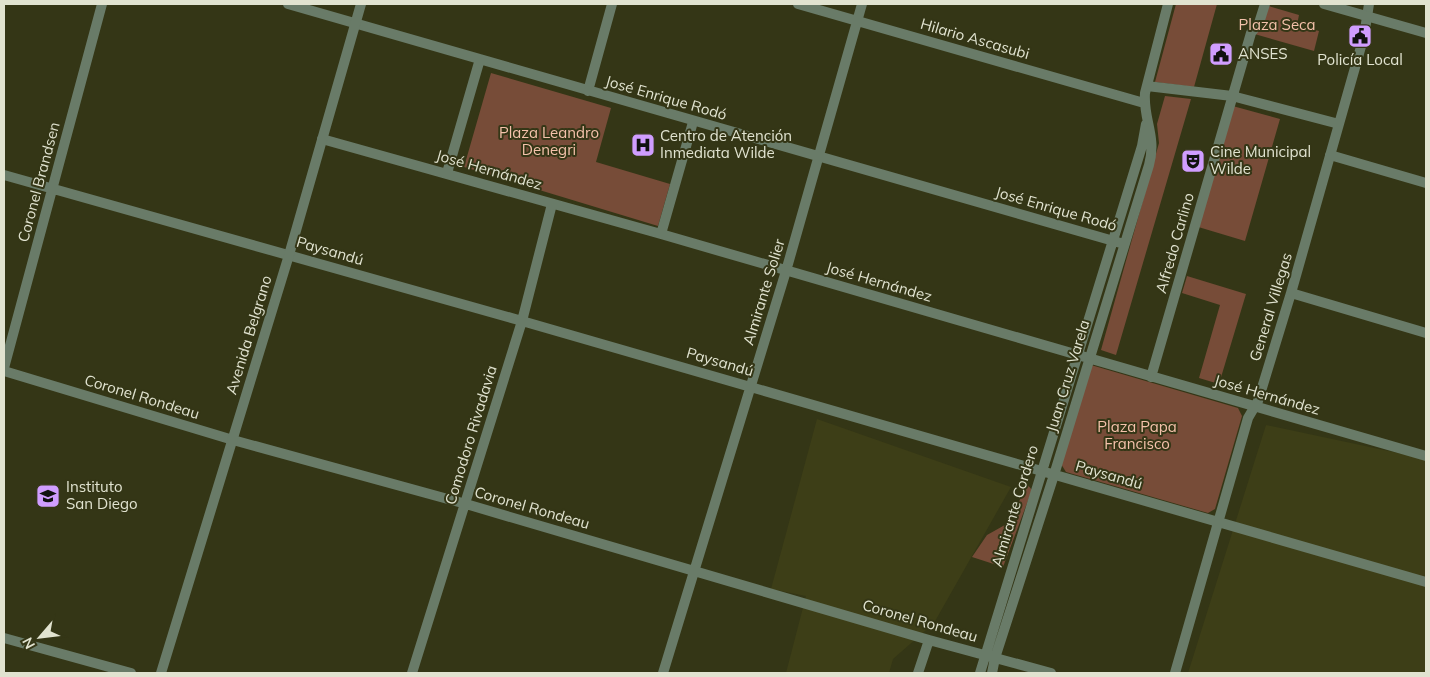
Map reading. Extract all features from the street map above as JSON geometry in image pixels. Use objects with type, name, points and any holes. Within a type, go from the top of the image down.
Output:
[{"type":"street","name":"Coronel Brandsen","points":[[4,370],[102,4]]},
{"type":"street","name":"José Enrique Rodó","points":[[288,4],[356,22],[693,122],[819,156],[1124,244]]},
{"type":"street","name":"Avenida Belgrano","points":[[161,673],[289,255],[361,4]]},
{"type":"street","points":[[588,91],[612,4]]},
{"type":"street","name":"Hilario Ascasubi","points":[[798,4],[1144,103]]},
{"type":"street","name":"Almirante Solier","points":[[663,673],[696,572],[786,270],[862,4]]},
{"type":"street","points":[[1168,4],[1146,86],[1232,96],[1339,124]]},
{"type":"street","name":"Alfredo Carlino","points":[[1151,377],[1250,33],[1259,23],[1265,4]]},
{"type":"street","points":[[1324,4],[1426,33]]},
{"type":"street","name":"General Villegas","points":[[1175,673],[1248,418],[1255,408],[1291,294],[1364,36],[1369,4]]},
{"type":"street","points":[[447,173],[480,59]]},
{"type":"street","name":"Juan Cruz Varela","points":[[992,673],[989,656],[1054,475],[1152,154],[1152,137],[1144,103],[1146,86]]},
{"type":"street","name":"Almirante Cordero","points":[[980,673],[989,656],[1042,471],[1142,146],[1147,118]]},
{"type":"street","points":[[661,234],[693,122]]},
{"type":"street","name":"José Hernández","points":[[322,139],[661,234],[1255,408],[1426,456]]},
{"type":"street","points":[[1330,155],[1426,183]]},
{"type":"street","name":"Paysandú","points":[[4,175],[522,321],[1426,582]]},
{"type":"street","name":"Comodoro Rivadavia","points":[[412,673],[522,321],[552,204]]},
{"type":"street","points":[[1291,294],[1426,333]]},
{"type":"street","name":"Coronel Rondeau","points":[[4,370],[233,440],[466,504],[929,640],[1051,673]]},
{"type":"street","points":[[4,638],[131,673]]},
{"type":"street","points":[[918,673],[929,640]]},
{"type":"shaded area","points":[[817,419],[1011,487],[934,623],[893,659],[889,673],[786,673],[806,596],[771,589]]},
{"type":"shaded area","points":[[1266,425],[1426,459],[1426,673],[1188,673]]},
{"type":"green space","points":[[1176,4],[1217,4],[1194,87],[1155,82]]},
{"type":"green space","name":"Plaza Seca","points":[[1265,5],[1299,15],[1297,25],[1319,31],[1314,51],[1251,33]]},
{"type":"green space","name":"Plaza Leandro Denegri","points":[[491,73],[611,108],[596,162],[670,184],[658,226],[464,167]]},
{"type":"green space","points":[[1165,96],[1191,99],[1116,355],[1101,350],[1159,143],[1157,124]]},
{"type":"green space","points":[[1229,105],[1280,119],[1245,241],[1195,226]]},
{"type":"green space","points":[[1187,276],[1246,294],[1219,384],[1199,378],[1220,305],[1182,293]]},
{"type":"green space","name":"Plaza Papa Francisco","points":[[1091,365],[1238,408],[1242,416],[1215,509],[1208,513],[1066,472],[1061,464]]},
{"type":"green space","points":[[1026,483],[1032,490],[1003,567],[972,557],[987,535],[1012,521]]},
{"type":"place","name":"Policía Local","points":[[1360,36]]},
{"type":"place","name":"ANSES","points":[[1221,54]]},
{"type":"place","name":"Centro de Atención Inmediata Wilde","points":[[643,145]]},
{"type":"place","name":"Cine Municipal Wilde","points":[[1193,161]]},
{"type":"place","name":"Instituto San Diego","points":[[48,496]]}]
